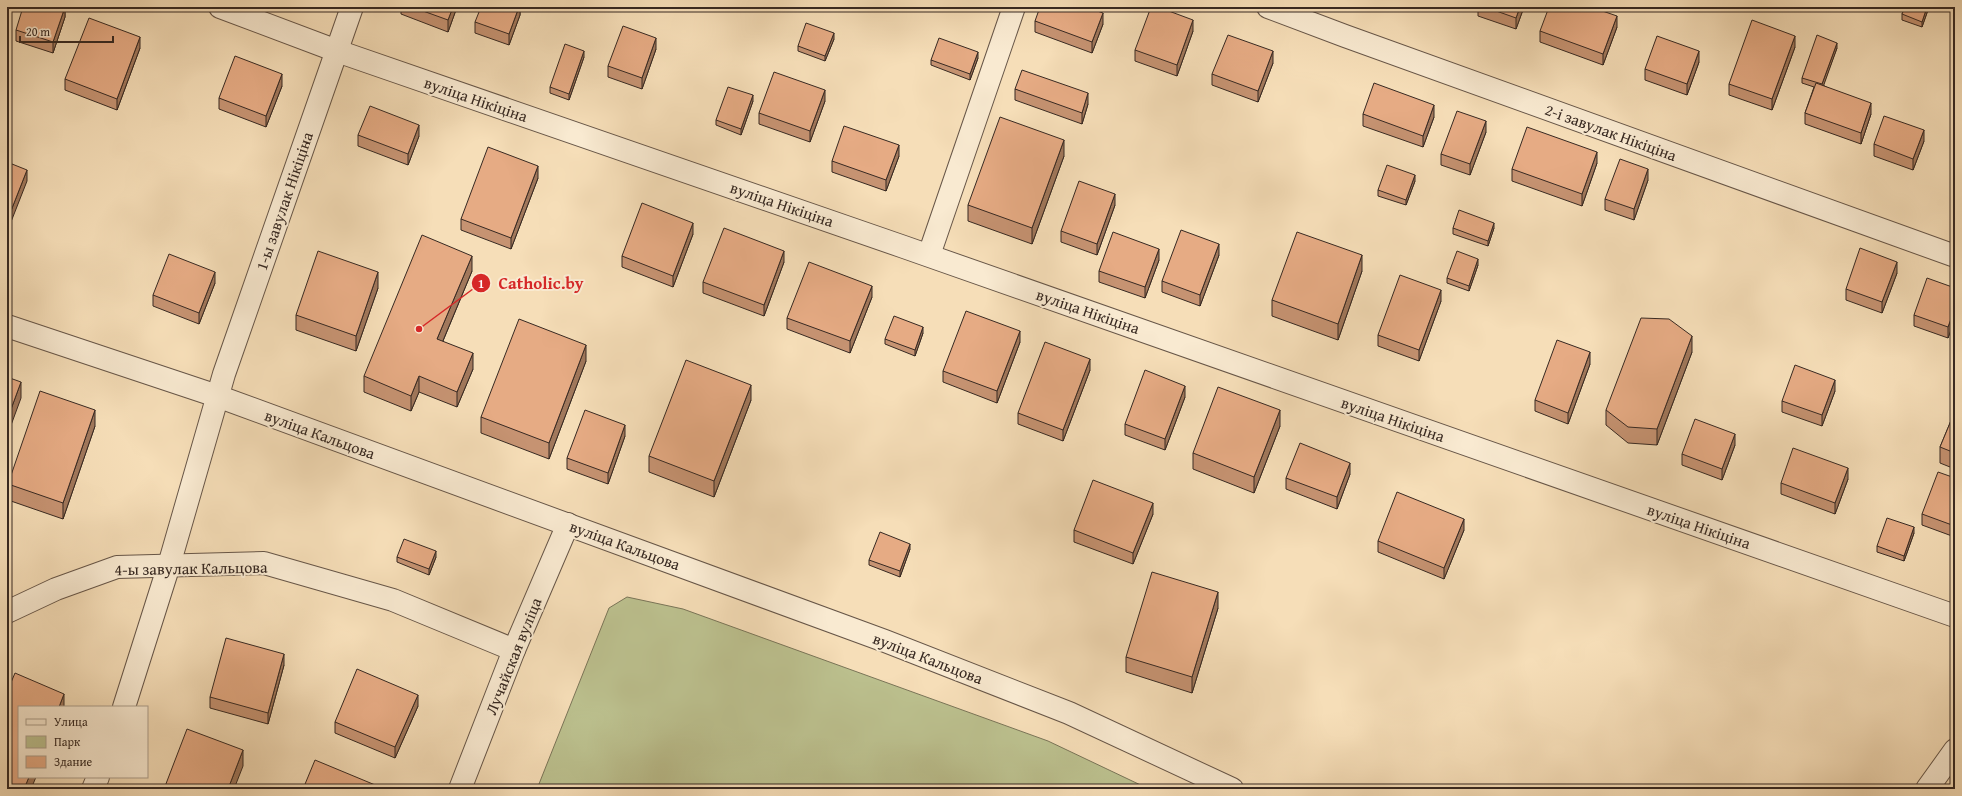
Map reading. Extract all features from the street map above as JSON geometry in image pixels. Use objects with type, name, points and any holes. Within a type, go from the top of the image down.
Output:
[{"type":"street","name":"вуліца Нікіціна","points":[[220,7],[337,51],[929,255],[1955,616]]},
{"type":"street","name":"1-ы завулак Нікіціна","points":[[124,706],[169,566],[217,396],[352,7]]},
{"type":"street","points":[[929,255],[1014,7]]},
{"type":"street","name":"2-і завулак Нікіціна","points":[[1268,7],[1955,256]]},
{"type":"street","name":"вуліца Кальцова","points":[[7,326],[217,396],[885,641],[1069,713],[1232,789]]},
{"type":"street","name":"Лучайская вуліца","points":[[460,789],[514,650],[568,524]]},
{"type":"street","name":"4-ы завулак Кальцова","points":[[7,612],[56,589],[117,567],[264,563],[392,600],[514,650]]},
{"type":"street","points":[[1927,789],[1955,750]]},
{"type":"street","points":[[93,789],[98,778]]},
{"type":"green space","points":[[627,597],[683,609],[1048,741],[1149,789],[537,789],[609,608]]},
{"type":"building","points":[[23,7],[65,7],[53,42],[16,30]]},
{"type":"building","points":[[412,7],[453,7],[448,20]]},
{"type":"building","points":[[481,7],[519,7],[509,34],[475,22]]},
{"type":"building","points":[[1040,7],[1086,7],[1103,13],[1092,42],[1035,21]]},
{"type":"building","points":[[1151,7],[1158,7],[1193,20],[1177,65],[1135,50]]},
{"type":"building","points":[[1485,7],[1520,7],[1516,18]]},
{"type":"building","points":[[1549,7],[1591,7],[1617,16],[1603,54],[1540,31]]},
{"type":"building","points":[[1905,7],[1927,7],[1922,22],[1902,14]]},
{"type":"building","points":[[89,18],[140,37],[117,99],[65,79]]},
{"type":"building","points":[[1752,20],[1795,36],[1772,99],[1729,84]]},
{"type":"building","points":[[806,23],[834,33],[825,56],[798,46]]},
{"type":"building","points":[[623,26],[656,38],[642,78],[608,66]]},
{"type":"building","points":[[1228,35],[1273,51],[1258,91],[1212,74]]},
{"type":"building","points":[[1817,35],[1837,43],[1822,84],[1802,78]]},
{"type":"building","points":[[1657,36],[1699,51],[1687,84],[1645,69]]},
{"type":"building","points":[[939,38],[978,52],[970,74],[931,60]]},
{"type":"building","points":[[565,44],[584,51],[569,94],[550,87]]},
{"type":"building","points":[[235,56],[282,74],[266,116],[219,98]]},
{"type":"building","points":[[1022,70],[1088,93],[1082,113],[1015,89]]},
{"type":"building","points":[[774,72],[825,90],[810,131],[759,113]]},
{"type":"building","points":[[1374,83],[1434,105],[1423,136],[1363,114]]},
{"type":"building","points":[[1816,83],[1871,103],[1861,133],[1805,113]]},
{"type":"building","points":[[728,87],[753,95],[741,129],[716,120]]},
{"type":"building","points":[[370,106],[419,125],[408,154],[358,135]]},
{"type":"building","points":[[1457,111],[1486,121],[1470,164],[1441,154]]},
{"type":"building","points":[[1884,116],[1924,130],[1913,159],[1874,144]]},
{"type":"building","points":[[1000,117],[1064,140],[1032,228],[968,205]]},
{"type":"building","points":[[844,126],[899,145],[886,180],[832,161]]},
{"type":"building","points":[[1527,127],[1597,152],[1582,194],[1512,169]]},
{"type":"building","points":[[488,147],[538,166],[511,238],[461,219]]},
{"type":"building","points":[[1620,159],[1648,169],[1634,209],[1605,199]]},
{"type":"building","points":[[7,162],[27,170],[7,221]]},
{"type":"building","points":[[1387,165],[1415,175],[1406,200],[1378,190]]},
{"type":"building","points":[[1079,181],[1115,194],[1097,244],[1061,231]]},
{"type":"building","points":[[642,203],[693,223],[673,276],[622,256]]},
{"type":"building","points":[[1459,210],[1494,223],[1488,241],[1453,228]]},
{"type":"building","points":[[724,228],[784,251],[764,305],[703,282]]},
{"type":"building","points":[[1181,230],[1219,244],[1200,295],[1162,281]]},
{"type":"building","points":[[1113,232],[1159,249],[1145,287],[1099,271]]},
{"type":"building","points":[[1297,232],[1362,255],[1338,324],[1272,300]]},
{"type":"building","points":[[422,235],[472,256],[437,339],[473,353],[457,392],[419,376],[411,396],[364,376]]},
{"type":"building","points":[[1860,248],[1897,262],[1882,302],[1846,289]]},
{"type":"building","points":[[318,251],[378,272],[356,336],[296,315]]},
{"type":"building","points":[[1457,251],[1478,259],[1469,286],[1447,278]]},
{"type":"building","points":[[169,254],[215,272],[199,313],[153,295]]},
{"type":"building","points":[[809,262],[872,286],[850,341],[787,318]]},
{"type":"building","points":[[1400,275],[1441,290],[1419,350],[1378,335]]},
{"type":"building","points":[[1927,278],[1955,288],[1955,308],[1948,327],[1914,315]]},
{"type":"building","points":[[966,311],[1020,331],[997,391],[943,371]]},
{"type":"building","points":[[894,316],[923,327],[915,350],[885,339]]},
{"type":"building","points":[[1641,318],[1669,319],[1692,336],[1657,429],[1628,427],[1606,410]]},
{"type":"building","points":[[519,319],[586,345],[549,443],[481,417]]},
{"type":"building","points":[[1557,340],[1590,352],[1568,413],[1535,400]]},
{"type":"building","points":[[1045,342],[1090,359],[1063,430],[1018,413]]},
{"type":"building","points":[[686,360],[751,385],[714,481],[649,456]]},
{"type":"building","points":[[1795,365],[1835,380],[1822,415],[1782,401]]},
{"type":"building","points":[[1145,370],[1185,386],[1165,439],[1125,424]]},
{"type":"building","points":[[7,377],[21,382],[7,420]]},
{"type":"building","points":[[1218,387],[1280,410],[1254,477],[1193,453]]},
{"type":"building","points":[[40,391],[95,410],[63,503],[8,484]]},
{"type":"building","points":[[585,410],[625,425],[608,473],[567,458]]},
{"type":"building","points":[[1955,411],[1955,453],[1940,447]]},
{"type":"building","points":[[1695,419],[1735,434],[1722,469],[1682,454]]},
{"type":"building","points":[[1300,443],[1350,463],[1337,497],[1286,478]]},
{"type":"building","points":[[1793,448],[1848,468],[1835,503],[1781,483]]},
{"type":"building","points":[[1938,472],[1955,478],[1955,517],[1952,525],[1922,514]]},
{"type":"building","points":[[1093,480],[1153,503],[1133,553],[1074,530]]},
{"type":"building","points":[[1397,492],[1464,519],[1444,568],[1378,541]]},
{"type":"building","points":[[1887,518],[1914,527],[1904,556],[1877,546]]},
{"type":"building","points":[[880,532],[910,544],[900,571],[869,560]]},
{"type":"building","points":[[404,539],[436,551],[429,569],[397,557]]},
{"type":"building","points":[[1152,572],[1218,592],[1192,677],[1126,657]]},
{"type":"building","points":[[226,638],[284,654],[268,713],[210,697]]},
{"type":"building","points":[[357,669],[418,695],[395,747],[335,722]]},
{"type":"building","points":[[15,673],[64,694],[59,706],[18,706],[18,778],[29,778],[24,789],[7,789],[7,692]]},
{"type":"building","points":[[187,729],[243,750],[228,789],[164,789]]},
{"type":"building","points":[[315,760],[380,787],[379,789],[303,789]]},
{"type":"place","name":"Catholic.by","points":[[419,329]]}]
